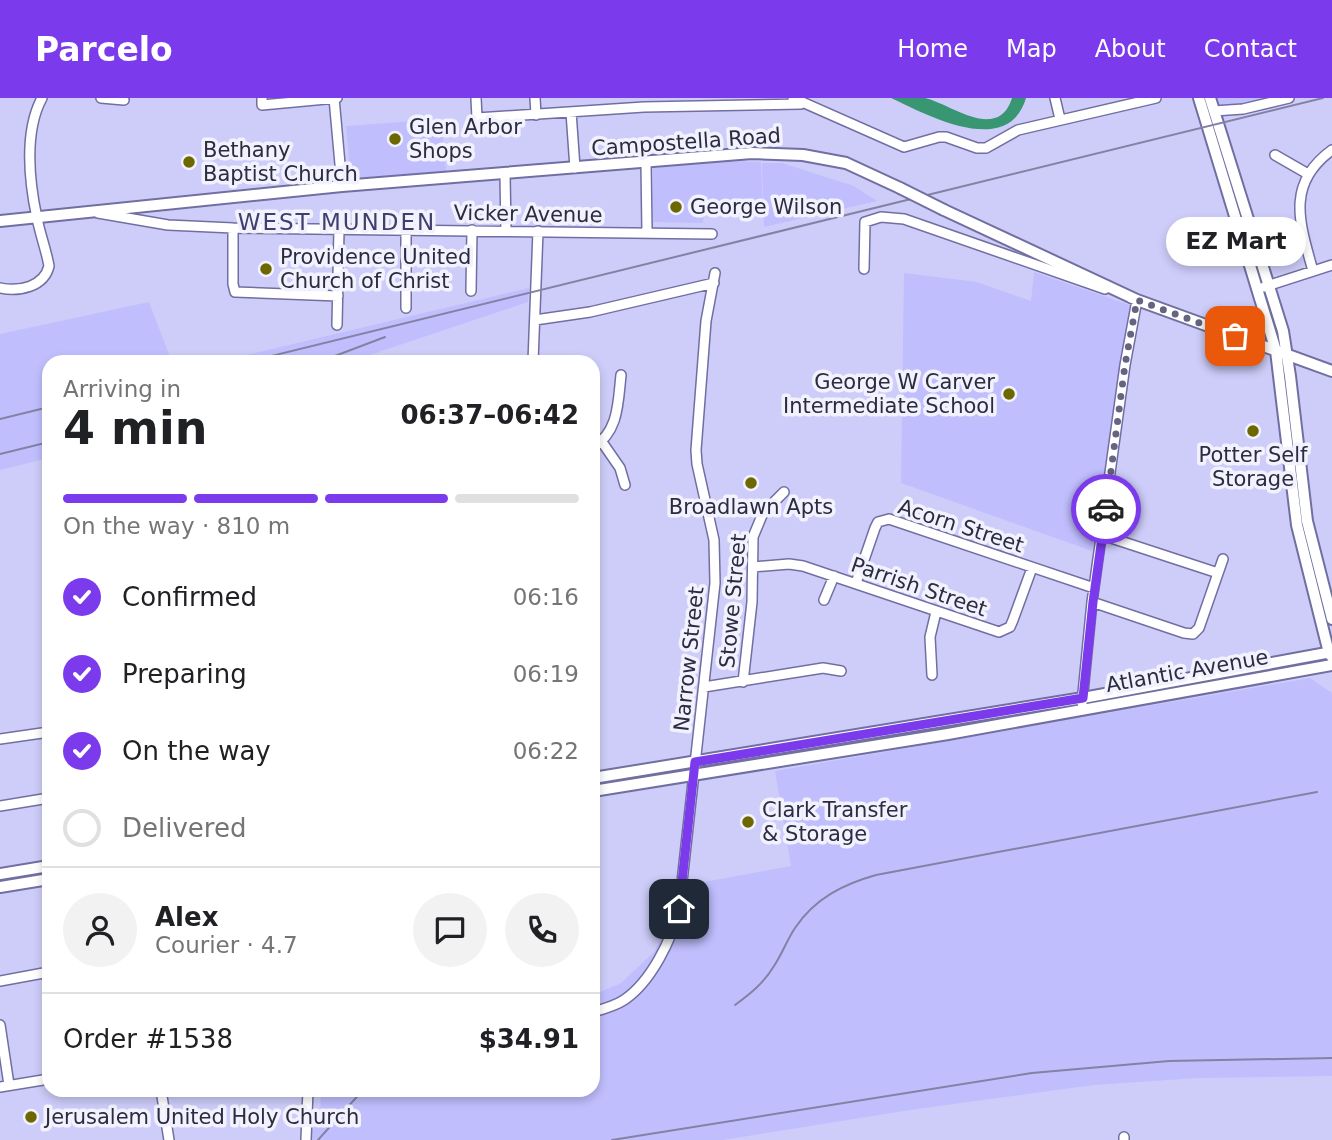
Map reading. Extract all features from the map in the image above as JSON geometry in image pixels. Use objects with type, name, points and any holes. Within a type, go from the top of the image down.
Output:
[{"type":"main road","points":[[1199,98],[1264,287]]},
{"type":"main road","points":[[1210,98],[1282,353],[1304,503],[1332,619]]},
{"type":"main road","name":"Campostella Road","points":[[0,222],[342,186],[505,175],[752,153],[803,155],[846,163],[1137,300],[1332,371]]},
{"type":"main road","points":[[1282,353],[1281,380],[1288,460],[1301,549],[1331,657]]},
{"type":"main road","points":[[1288,460],[1293,469],[1299,499],[1304,503]]},
{"type":"main road","name":"Atlantic Avenue","points":[[600,790],[948,734],[1082,704],[1331,657]]},
{"type":"main road","name":"Atlantic Avenue","points":[[600,777],[1082,704]]},
{"type":"main road","points":[[0,874],[42,867]]},
{"type":"main road","points":[[0,887],[42,880]]},
{"type":"street","points":[[0,288],[7,290],[28,287],[43,280],[47,274],[47,255],[36,217],[29,145],[35,112],[42,98]]},
{"type":"street","points":[[101,98],[124,100]]},
{"type":"street","points":[[262,101],[335,98],[342,186]]},
{"type":"street","points":[[476,98],[477,118],[571,112],[644,102],[805,104]]},
{"type":"street","points":[[535,98],[537,115]]},
{"type":"street","points":[[793,98],[904,147],[940,137],[977,148],[993,146],[1018,130],[1120,102],[1156,98]]},
{"type":"street","points":[[1055,98],[1060,119]]},
{"type":"street","points":[[1214,111],[1242,109],[1289,98]]},
{"type":"street","points":[[571,112],[575,168]]},
{"type":"street","points":[[1313,271],[1298,212],[1308,174],[1316,163],[1332,150]]},
{"type":"street","points":[[1275,155],[1308,174]]},
{"type":"street","points":[[646,162],[647,232]]},
{"type":"street","points":[[505,175],[506,231]]},
{"type":"street","name":"Vicker Avenue","points":[[93,212],[168,225],[233,228],[712,234]]},
{"type":"street","points":[[864,269],[865,222],[881,217],[904,219],[1137,300],[1125,365],[1094,588],[1082,704]]},
{"type":"street","points":[[233,228],[235,292],[338,296]]},
{"type":"street","points":[[337,325],[339,229]]},
{"type":"street","points":[[406,230],[406,308]]},
{"type":"street","points":[[471,291],[472,230]]},
{"type":"street","points":[[533,355],[538,231]]},
{"type":"street","points":[[1264,287],[1332,265]]},
{"type":"street","name":"Narrow Street","points":[[535,320],[590,312],[714,278],[706,320],[697,464],[714,540],[715,566],[712,618],[679,909],[668,942],[645,980],[617,1004],[600,1010]]},
{"type":"street","points":[[600,441],[616,420],[621,375]]},
{"type":"street","points":[[600,446],[620,468],[625,485]]},
{"type":"street","name":"Stowe Street","points":[[743,682],[752,602],[753,537],[763,513],[784,492]]},
{"type":"street","name":"Acorn Street","points":[[856,583],[875,528],[878,522],[884,519],[898,521],[1094,588]]},
{"type":"street","points":[[1102,535],[1218,573]]},
{"type":"street","points":[[1093,602],[1193,634],[1199,628],[1223,559]]},
{"type":"street","name":"Parrish Street","points":[[753,567],[789,564],[803,566],[992,631],[1004,631],[1010,627],[1032,568]]},
{"type":"street","points":[[824,600],[834,576]]},
{"type":"street","points":[[932,675],[930,637],[936,612]]},
{"type":"street","points":[[704,687],[823,668],[841,671]]},
{"type":"street","points":[[0,739],[42,733]]},
{"type":"street","points":[[0,806],[42,799]]},
{"type":"street","points":[[0,981],[42,973]]},
{"type":"street","points":[[0,1025],[5,1086],[42,1080]]},
{"type":"street","points":[[162,1097],[169,1140]]},
{"type":"street","points":[[306,1140],[308,1097]]},
{"type":"shaded area","points":[[891,98],[925,98],[972,117],[985,119],[996,118],[1005,111],[1012,98],[1026,98],[1017,116],[1002,126],[985,129],[945,122]]},
{"type":"shaded area","points":[[1216,98],[1271,98],[1237,107],[1219,108]]},
{"type":"shaded area","points":[[441,119],[446,171],[358,178],[350,170],[346,126]]},
{"type":"shaded area","points":[[728,161],[761,162],[763,216],[704,213],[703,223],[653,222],[653,168]]},
{"type":"shaded area","points":[[762,163],[782,163],[854,186],[877,201],[764,227]]},
{"type":"shaded area","name":"George W Carver Intermediate School","points":[[1034,272],[1130,305],[1092,551],[901,483],[904,273],[977,282],[1031,301]]},
{"type":"shaded area","points":[[529,288],[528,302],[370,355],[247,355]]},
{"type":"shaded area","points":[[149,302],[169,355],[42,355],[42,460],[0,470],[0,334]]},
{"type":"shaded area","points":[[1310,678],[1332,693],[1332,1076],[1198,1078],[1094,1085],[910,1110],[723,1140],[303,1140],[320,1122],[321,1097],[600,1097],[600,992],[621,983],[654,952],[666,928],[671,892],[693,884],[791,866],[775,771]]},
{"type":"railway","points":[[276,355],[1323,98]]},
{"type":"railway","points":[[337,355],[385,337]]},
{"type":"railway","points":[[0,419],[42,409]]},
{"type":"railway","points":[[0,454],[42,444]]},
{"type":"railway","points":[[735,1005],[766,978],[795,928],[812,908],[831,894],[864,879],[1317,792]]},
{"type":"railway","points":[[612,1140],[1032,1073],[1169,1061],[1332,1058]]},
{"type":"railway","points":[[318,1140],[357,1097]]},
{"type":"way so far","points":[[1106,509],[1125,365],[1137,300],[1235,336]]},
{"type":"place","name":"Glen Arbor Shops","points":[[395,139]]},
{"type":"place","name":"Bethany Baptist Church","points":[[189,162]]},
{"type":"place","name":"George Wilson","points":[[676,207]]},
{"type":"place","name":"Providence United Church of Christ","points":[[266,269]]},
{"type":"place","name":"EZ Mart","points":[[1235,336]]},
{"type":"place","name":"George W Carver Intermediate School","points":[[1009,394]]},
{"type":"place","name":"Potter Self Storage","points":[[1253,431]]},
{"type":"place","name":"Broadlawn Apts","points":[[751,483]]},
{"type":"place","name":"Clark Transfer & Storage","points":[[748,822]]},
{"type":"place","name":"Jerusalem United Holy Church","points":[[31,1117]]},
{"type":"district","name":"WEST MUNDEN","points":[[337,222]]},
{"type":"route","points":[[679,909],[695,762],[1083,698],[1106,509]]}]
